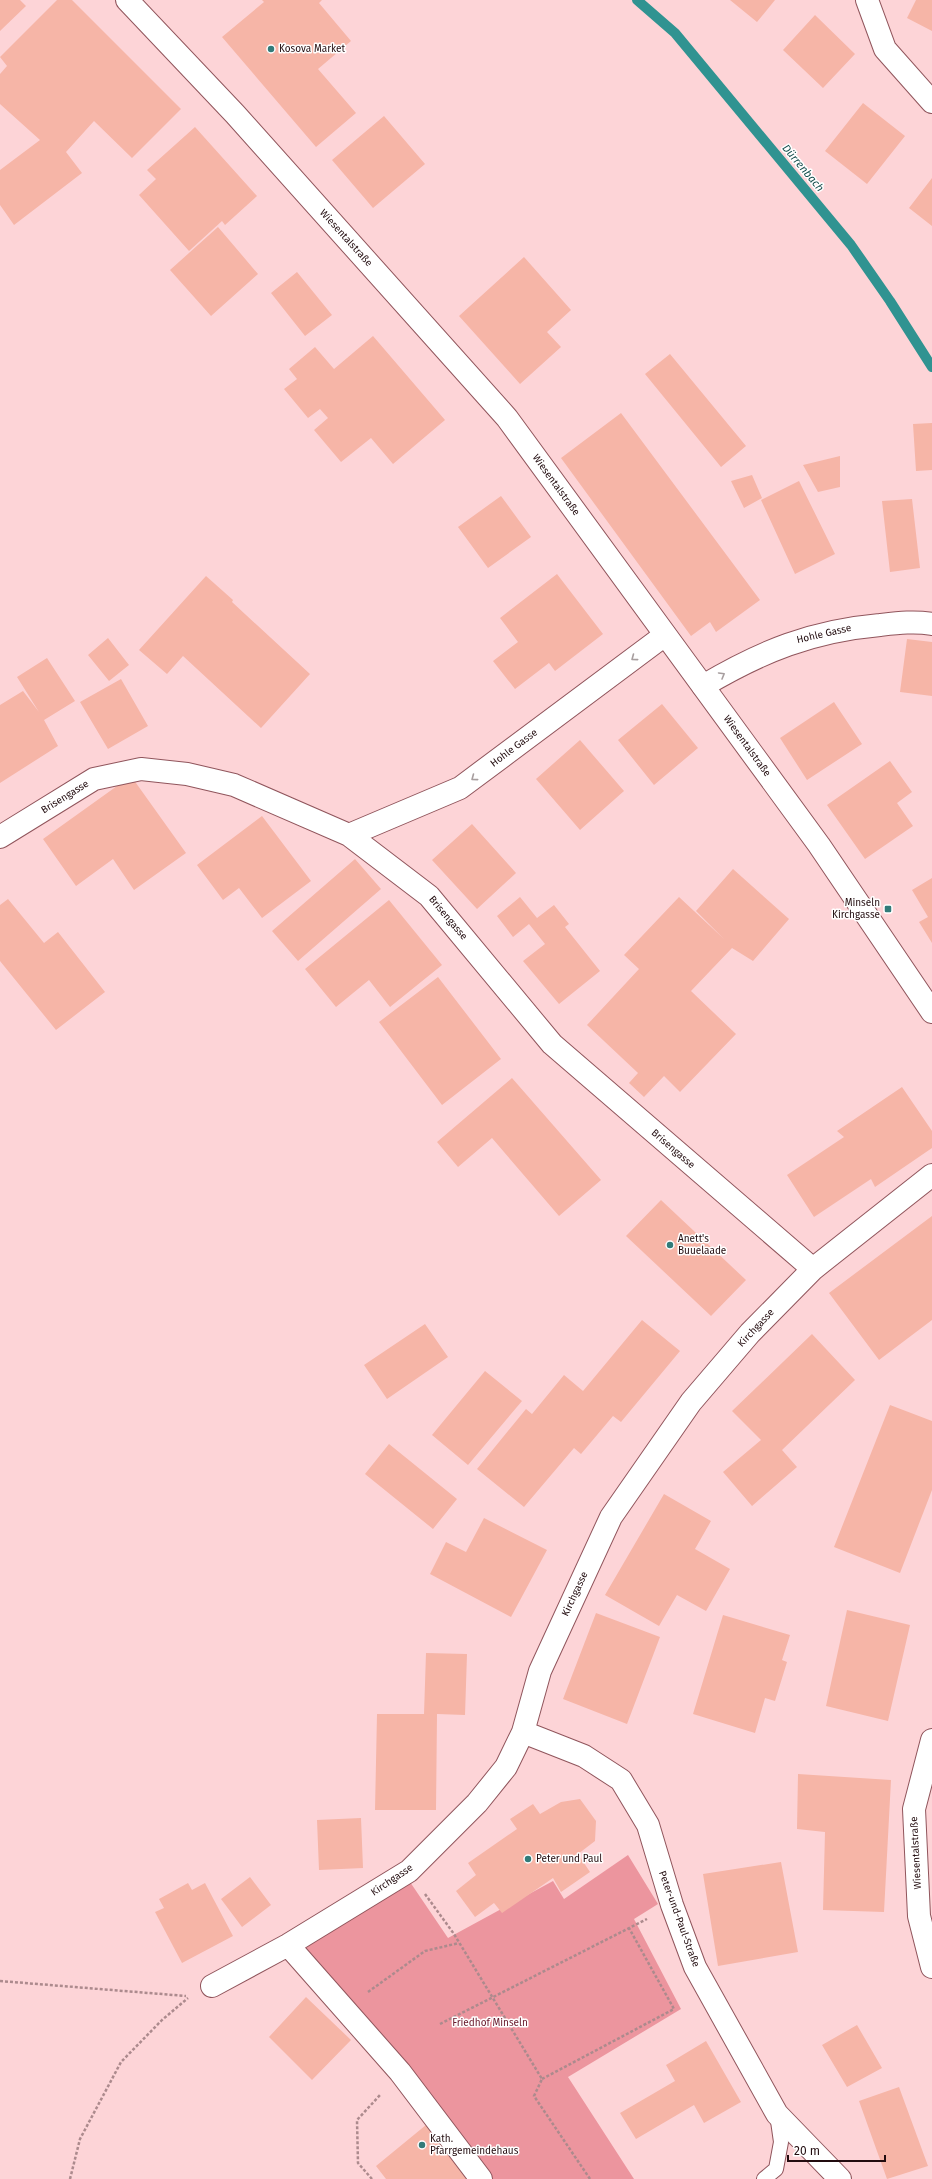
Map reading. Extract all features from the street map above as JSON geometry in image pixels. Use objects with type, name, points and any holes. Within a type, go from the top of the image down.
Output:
[{"type":"street","name":"Wiesentalstraße","points":[[127,0],[235,114],[508,418],[819,845],[932,1012]]},
{"type":"street","points":[[866,0],[885,50],[932,102]]},
{"type":"street","name":"Hohle Gasse","points":[[703,686],[741,664],[792,642],[845,628],[918,621],[932,624]]},
{"type":"street","name":"Hohle Gasse","points":[[349,835],[460,788],[665,635]]},
{"type":"street","name":"Brisengasse","points":[[0,837],[94,780],[141,769],[187,774],[234,785],[349,835],[429,896],[552,1044],[813,1270]]},
{"type":"street","name":"Kirchgasse","points":[[212,1986],[288,1945],[409,1871],[477,1803],[506,1767],[523,1732],[540,1671],[611,1517],[691,1402],[750,1332],[813,1270],[932,1175]]},
{"type":"street","name":"Peter-und-Paul-Straße","points":[[523,1732],[584,1756],[621,1780],[648,1825],[672,1905],[696,1967],[777,2114],[840,2179]]},
{"type":"street","name":"Wiesentalstraße","points":[[932,1740],[914,1809],[919,1916],[932,1967]]},
{"type":"street","points":[[288,1945],[400,2072],[481,2179]]},
{"type":"lane","points":[[764,2179],[776,2168],[781,2142],[777,2114]]},
{"type":"path","points":[[409,1871],[460,1943],[542,2079]]},
{"type":"path","points":[[440,2024],[630,1928],[672,1905]]},
{"type":"path","points":[[590,2179],[534,2096],[542,2079],[674,2009],[630,1928]]},
{"type":"path","points":[[365,1995],[425,1951],[460,1943]]},
{"type":"path","points":[[0,1981],[191,1996],[162,2020],[121,2062],[80,2138],[70,2179]]},
{"type":"path","points":[[372,2179],[358,2163],[357,2120],[400,2072]]},
{"type":"green space","name":"Friedhof Minseln","points":[[628,1855],[658,1904],[634,1919],[681,2009],[568,2077],[634,2179],[493,2179],[353,2003],[303,1945],[410,1882],[448,1938],[553,1881],[564,1899]]},
{"type":"building","points":[[0,0],[20,0],[26,6],[0,31]]},
{"type":"building","points":[[57,0],[72,0],[181,109],[132,158],[94,121],[66,152],[82,173],[14,225],[0,205],[0,170],[40,140],[0,104],[0,74],[7,66],[0,57]]},
{"type":"building","points":[[262,0],[322,0],[319,3],[351,41],[318,69],[356,113],[316,147],[222,37],[264,2]]},
{"type":"building","points":[[730,0],[775,0],[757,22]]},
{"type":"building","points":[[916,0],[932,0],[932,31],[907,18]]},
{"type":"building","points":[[815,15],[855,54],[823,88],[783,50]]},
{"type":"building","points":[[863,103],[905,136],[867,184],[825,151]]},
{"type":"building","points":[[384,116],[425,164],[373,208],[332,160]]},
{"type":"building","points":[[195,127],[257,196],[225,225],[222,221],[189,251],[139,195],[156,179],[147,170]]},
{"type":"building","points":[[932,178],[932,226],[909,208]]},
{"type":"building","points":[[218,227],[258,274],[211,316],[170,270]]},
{"type":"building","points":[[524,257],[571,310],[547,332],[561,347],[520,384],[459,316]]},
{"type":"building","points":[[297,272],[332,315],[305,336],[271,293]]},
{"type":"building","points":[[373,336],[445,420],[393,464],[371,438],[341,462],[314,430],[328,418],[320,409],[308,418],[284,389],[297,379],[289,369],[315,347],[334,369]]},
{"type":"building","points":[[670,354],[746,446],[721,467],[645,374]]},
{"type":"building","points":[[621,413],[760,600],[716,632],[710,622],[691,636],[561,458]]},
{"type":"building","points":[[932,423],[932,470],[916,471],[913,424]]},
{"type":"building","points":[[840,456],[840,487],[818,492],[803,465]]},
{"type":"building","points":[[752,475],[762,498],[744,508],[731,481]]},
{"type":"building","points":[[799,481],[835,554],[795,574],[761,500]]},
{"type":"building","points":[[501,496],[531,537],[488,568],[458,527]]},
{"type":"building","points":[[912,499],[920,568],[890,572],[882,501]]},
{"type":"building","points":[[557,574],[603,634],[555,671],[549,663],[515,689],[493,661],[518,642],[500,618]]},
{"type":"building","points":[[206,576],[310,674],[261,728],[183,656],[167,674],[139,650]]},
{"type":"building","points":[[108,638],[129,665],[109,681],[88,655]]},
{"type":"building","points":[[907,639],[932,642],[932,696],[900,692]]},
{"type":"building","points":[[47,658],[75,701],[44,720],[58,746],[0,783],[0,705],[23,691],[39,712],[17,677]]},
{"type":"building","points":[[121,679],[148,726],[108,749],[80,702]]},
{"type":"building","points":[[834,702],[862,744],[807,780],[780,738]]},
{"type":"building","points":[[662,704],[698,748],[654,785],[618,740]]},
{"type":"building","points":[[580,740],[624,791],[580,830],[536,779]]},
{"type":"building","points":[[890,761],[912,792],[897,803],[913,826],[865,859],[827,805]]},
{"type":"building","points":[[131,776],[186,853],[134,890],[113,859],[76,886],[43,839]]},
{"type":"building","points":[[262,816],[311,881],[262,918],[239,888],[223,900],[197,865]]},
{"type":"building","points":[[472,824],[516,873],[477,909],[432,860]]},
{"type":"building","points":[[355,859],[381,889],[298,961],[272,931]]},
{"type":"building","points":[[733,869],[789,919],[753,961],[732,948],[691,991],[736,1034],[680,1092],[664,1076],[644,1097],[629,1083],[638,1073],[587,1025],[639,969],[624,955],[679,897],[724,939],[696,911]]},
{"type":"building","points":[[932,878],[932,943],[919,922],[928,917],[912,890]]},
{"type":"building","points":[[520,897],[537,918],[554,905],[569,924],[565,927],[600,971],[559,1004],[523,961],[545,944],[529,924],[513,937],[497,916]]},
{"type":"building","points":[[8,899],[44,943],[58,932],[105,992],[56,1030],[0,961],[0,905]]},
{"type":"building","points":[[389,900],[442,965],[390,1007],[369,980],[336,1007],[305,969]]},
{"type":"building","points":[[438,977],[501,1059],[442,1105],[379,1022]]},
{"type":"building","points":[[512,1078],[601,1180],[559,1216],[492,1138],[458,1167],[437,1142]]},
{"type":"building","points":[[902,1087],[932,1131],[932,1148],[875,1187],[871,1179],[814,1217],[787,1175],[844,1137],[837,1131]]},
{"type":"building","points":[[661,1200],[746,1280],[711,1316],[626,1236]]},
{"type":"building","points":[[932,1216],[932,1320],[879,1360],[829,1293]]},
{"type":"building","points":[[642,1320],[680,1351],[621,1422],[613,1416],[581,1454],[574,1448],[524,1507],[477,1469],[526,1409],[532,1414],[564,1375],[583,1391]]},
{"type":"building","points":[[425,1324],[448,1357],[387,1399],[364,1365]]},
{"type":"building","points":[[812,1334],[855,1380],[782,1450],[797,1467],[752,1506],[723,1472],[761,1440],[732,1411]]},
{"type":"building","points":[[485,1371],[522,1401],[468,1465],[432,1435]]},
{"type":"building","points":[[890,1405],[932,1421],[932,1490],[900,1573],[834,1547]]},
{"type":"building","points":[[389,1444],[457,1499],[433,1529],[365,1474]]},
{"type":"building","points":[[664,1494],[711,1521],[695,1549],[730,1569],[706,1611],[677,1595],[659,1626],[605,1595]]},
{"type":"building","points":[[484,1518],[547,1550],[511,1617],[430,1574],[446,1542],[466,1552]]},
{"type":"building","points":[[847,1610],[910,1625],[888,1721],[826,1706]]},
{"type":"building","points":[[596,1613],[660,1637],[627,1724],[563,1699]]},
{"type":"building","points":[[723,1615],[790,1635],[782,1660],[787,1662],[775,1701],[765,1698],[755,1733],[693,1714]]},
{"type":"building","points":[[426,1653],[467,1654],[465,1715],[437,1714],[436,1810],[375,1810],[377,1714],[424,1714]]},
{"type":"building","points":[[798,1774],[891,1780],[884,1912],[823,1910],[825,1832],[797,1829]]},
{"type":"building","name":"Peter und Paul","points":[[580,1799],[596,1821],[595,1841],[578,1854],[590,1872],[561,1892],[553,1878],[502,1913],[494,1903],[475,1917],[456,1891],[476,1875],[468,1863],[517,1829],[510,1819],[533,1804],[540,1814],[561,1802]]},
{"type":"building","points":[[361,1818],[363,1868],[319,1870],[317,1820]]},
{"type":"building","points":[[781,1862],[798,1952],[718,1966],[703,1874]]},
{"type":"building","points":[[250,1877],[271,1905],[242,1927],[221,1899]]},
{"type":"building","points":[[188,1883],[192,1890],[205,1883],[233,1936],[182,1963],[155,1912],[164,1908],[159,1899]]},
{"type":"building","points":[[306,1997],[351,2040],[312,2080],[269,2037]]},
{"type":"building","points":[[857,2025],[882,2068],[847,2087],[822,2045]]},
{"type":"building","points":[[706,2041],[741,2102],[704,2123],[694,2105],[636,2139],[620,2113],[675,2081],[666,2065]]},
{"type":"building","points":[[899,2087],[928,2166],[887,2179],[859,2101]]},
{"type":"building","name":"Kath. Pfarrgemeindehaus","points":[[426,2125],[470,2179],[386,2179],[376,2166]]},
{"type":"waterway","name":"Dürrenbach","points":[[637,0],[675,33],[851,245],[890,301],[932,367]]},
{"type":"place","name":"Kosova Market","points":[[271,49]]},
{"type":"place","name":"Minseln Kirchgasse","points":[[888,909]]},
{"type":"place","name":"Anett's Buuelaade","points":[[670,1245]]},
{"type":"place","name":"Peter und Paul","points":[[528,1859]]},
{"type":"place","name":"Kath. Pfarrgemeindehaus","points":[[422,2145]]}]
